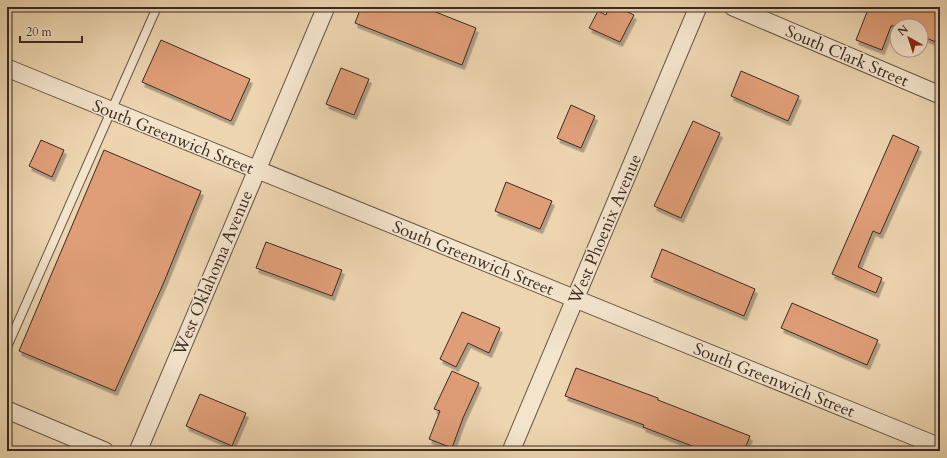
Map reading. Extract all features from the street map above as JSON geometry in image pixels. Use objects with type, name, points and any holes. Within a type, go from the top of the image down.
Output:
[{"type":"street","name":"West Oklahoma Avenue","points":[[138,451],[326,7]]},
{"type":"street","name":"West Phoenix Avenue","points":[[513,451],[575,299],[698,7]]},
{"type":"street","name":"South Clark Street","points":[[733,7],[940,95]]},
{"type":"street","name":"South Greenwich Street","points":[[7,68],[257,171],[940,447]]},
{"type":"street","points":[[7,410],[105,451]]},
{"type":"lane","points":[[7,347],[156,7]]},
{"type":"building","points":[[361,7],[423,7],[476,28],[462,65],[355,23]]},
{"type":"building","points":[[609,7],[617,7],[634,15],[620,42],[589,28],[598,11],[606,15]]},
{"type":"building","points":[[869,7],[940,7],[940,32],[936,42],[929,39],[929,18],[889,18],[889,31],[882,50],[856,40]]},
{"type":"building","points":[[161,40],[250,79],[231,121],[142,82]]},
{"type":"building","points":[[341,68],[369,79],[354,115],[326,104]]},
{"type":"building","points":[[741,71],[799,96],[788,121],[731,96]]},
{"type":"building","points":[[571,105],[595,116],[581,148],[557,138]]},
{"type":"building","points":[[693,121],[720,133],[681,218],[654,206]]},
{"type":"building","points":[[893,135],[919,147],[880,234],[873,231],[858,267],[882,278],[876,293],[832,274]]},
{"type":"building","points":[[41,140],[64,150],[52,177],[29,166]]},
{"type":"building","points":[[104,150],[201,191],[164,282],[115,391],[19,351]]},
{"type":"building","points":[[506,182],[552,201],[540,229],[495,211]]},
{"type":"building","points":[[266,242],[342,270],[332,296],[256,268]]},
{"type":"building","points":[[662,249],[755,289],[744,316],[651,277]]},
{"type":"building","points":[[792,303],[878,340],[867,365],[781,328]]},
{"type":"building","points":[[462,312],[500,328],[489,353],[468,343],[456,367],[440,359]]},
{"type":"building","points":[[576,368],[658,398],[658,400],[750,436],[744,451],[705,451],[643,427],[644,425],[565,396]]},
{"type":"building","points":[[452,371],[479,383],[463,418],[452,448],[429,439],[440,411],[434,409]]},
{"type":"building","points":[[200,394],[246,413],[232,446],[186,426]]}]
